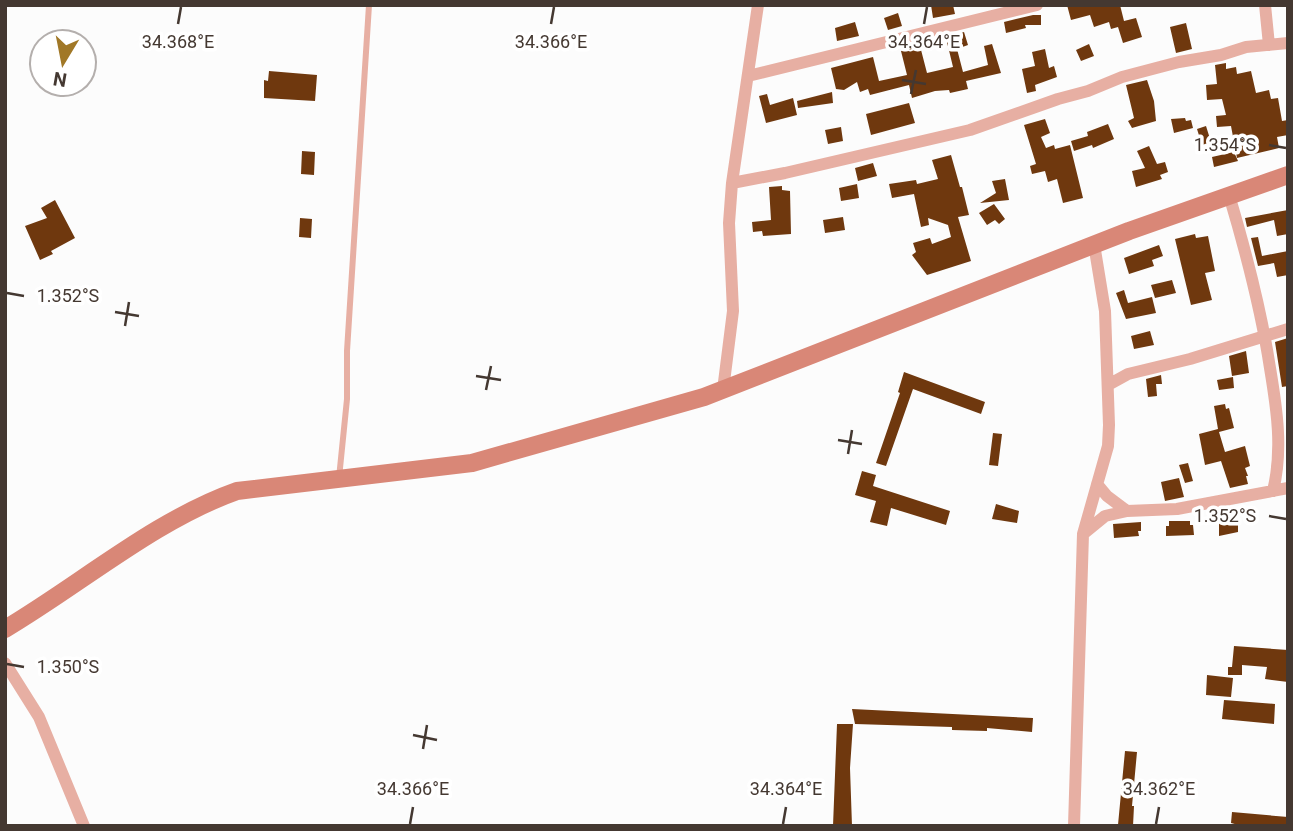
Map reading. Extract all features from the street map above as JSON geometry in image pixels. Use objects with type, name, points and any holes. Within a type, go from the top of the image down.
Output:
[{"type":"main road","points":[[5,629],[43,607],[176,518],[209,501],[237,491],[472,463],[704,397],[1094,244],[1288,174]]},
{"type":"street","points":[[723,390],[733,311],[729,223],[732,183],[758,5]]},
{"type":"street","points":[[748,76],[1037,5]]},
{"type":"street","points":[[1265,5],[1269,45]]},
{"type":"street","points":[[732,183],[970,130],[1122,77],[1246,47],[1288,43]]},
{"type":"street","points":[[1229,195],[1256,292],[1265,336],[1279,439],[1279,467],[1273,491]]},
{"type":"street","points":[[1074,826],[1083,534],[1108,446],[1105,311],[1094,244]]},
{"type":"street","points":[[1108,385],[1128,374],[1288,329]]},
{"type":"street","points":[[1097,484],[1127,511]]},
{"type":"street","points":[[1083,534],[1105,516],[1127,511],[1177,509],[1288,488]]},
{"type":"street","points":[[5,663],[39,717],[84,826]]},
{"type":"lane","points":[[340,479],[348,399],[348,338],[369,5]]},
{"type":"building","points":[[931,5],[953,5],[955,14],[933,18]]},
{"type":"building","points":[[1067,5],[1120,5],[1124,21],[1136,18],[1142,37],[1123,43],[1118,27],[1111,29],[1109,22],[1094,27],[1090,15],[1071,20]]},
{"type":"building","points":[[898,13],[902,26],[888,30],[884,18]]},
{"type":"building","points":[[1041,15],[1041,25],[1025,25],[1026,28],[1006,33],[1004,22]]},
{"type":"building","points":[[855,22],[859,36],[837,41],[835,28]]},
{"type":"building","points":[[1186,23],[1192,49],[1176,53],[1170,27]]},
{"type":"building","points":[[964,32],[968,45],[957,49],[963,72],[988,65],[984,46],[992,44],[1001,73],[966,81],[968,89],[950,93],[949,90],[935,91],[912,98],[909,85],[870,95],[868,89],[860,92],[857,82],[844,90],[836,89],[831,68],[873,57],[879,81],[907,75],[901,51],[920,46],[927,73],[953,67],[946,38]]},
{"type":"building","points":[[1089,44],[1094,56],[1081,61],[1076,50]]},
{"type":"building","points":[[1045,49],[1049,68],[1054,66],[1057,77],[1035,85],[1036,91],[1027,93],[1022,69],[1035,66],[1032,52]]},
{"type":"building","points":[[1226,63],[1226,69],[1236,67],[1237,74],[1251,71],[1256,93],[1269,90],[1271,99],[1278,98],[1282,121],[1288,120],[1288,135],[1277,137],[1279,148],[1237,158],[1231,126],[1217,127],[1216,116],[1226,115],[1222,99],[1207,100],[1206,85],[1217,84],[1215,65]]},
{"type":"building","points":[[269,71],[317,75],[315,101],[264,98],[264,80],[268,81]]},
{"type":"building","points":[[1147,80],[1154,101],[1156,121],[1132,128],[1128,121],[1134,118],[1126,85]]},
{"type":"building","points":[[832,92],[833,103],[798,108],[797,101]]},
{"type":"building","points":[[767,94],[770,105],[793,98],[797,115],[766,123],[759,96]]},
{"type":"building","points":[[909,103],[915,123],[871,135],[866,114]]},
{"type":"building","points":[[1185,118],[1186,121],[1191,120],[1193,128],[1174,133],[1171,119]]},
{"type":"building","points":[[1045,119],[1050,133],[1041,137],[1046,148],[1054,145],[1055,149],[1070,145],[1083,198],[1063,203],[1057,179],[1048,182],[1045,171],[1032,174],[1030,166],[1036,164],[1024,125]]},
{"type":"building","points":[[1108,124],[1114,139],[1093,148],[1092,145],[1074,151],[1071,141],[1088,136],[1087,132]]},
{"type":"building","points":[[1206,126],[1211,142],[1202,145],[1197,129]]},
{"type":"building","points":[[841,127],[843,141],[828,144],[825,130]]},
{"type":"building","points":[[1149,146],[1157,164],[1165,162],[1168,172],[1160,175],[1162,179],[1136,187],[1132,171],[1145,168],[1137,151]]},
{"type":"building","points":[[302,151],[315,152],[314,175],[301,174]]},
{"type":"building","points":[[1234,152],[1238,161],[1214,167],[1212,157]]},
{"type":"building","points":[[951,155],[969,215],[958,217],[971,261],[927,275],[912,255],[916,252],[913,243],[930,238],[932,244],[951,237],[948,225],[928,218],[929,225],[921,227],[914,194],[892,198],[889,184],[916,180],[917,184],[938,179],[932,160]]},
{"type":"building","points":[[873,163],[877,176],[858,181],[855,168]]},
{"type":"building","points":[[1005,179],[1009,200],[980,203],[996,193],[992,181]]},
{"type":"building","points":[[857,184],[859,198],[841,201],[839,188]]},
{"type":"building","points":[[782,186],[782,190],[790,191],[791,234],[763,236],[762,231],[753,232],[752,222],[771,220],[769,187]]},
{"type":"building","points":[[55,200],[75,238],[40,260],[25,226],[47,218],[41,208]]},
{"type":"building","points":[[994,204],[1005,219],[999,224],[995,220],[987,225],[979,213]]},
{"type":"building","points":[[1288,210],[1288,234],[1277,236],[1274,220],[1247,227],[1245,218]]},
{"type":"building","points":[[843,217],[845,230],[825,233],[823,220]]},
{"type":"building","points":[[300,218],[312,219],[311,238],[299,237]]},
{"type":"building","points":[[1195,234],[1196,238],[1208,236],[1215,271],[1205,273],[1212,300],[1191,305],[1175,239]]},
{"type":"building","points":[[1258,237],[1262,256],[1288,251],[1288,275],[1277,277],[1274,263],[1258,266],[1251,238]]},
{"type":"building","points":[[1159,245],[1163,256],[1152,260],[1154,266],[1129,274],[1124,258]]},
{"type":"building","points":[[1172,280],[1176,293],[1155,298],[1151,285]]},
{"type":"building","points":[[1124,290],[1128,303],[1152,297],[1156,313],[1126,319],[1116,293]]},
{"type":"building","points":[[1150,331],[1154,345],[1134,349],[1131,336]]},
{"type":"building","points":[[1288,338],[1288,386],[1282,387],[1275,342]]},
{"type":"building","points":[[1246,351],[1249,373],[1232,376],[1229,356]]},
{"type":"building","points":[[904,372],[985,402],[981,414],[913,389],[886,466],[876,463],[900,393],[898,392]]},
{"type":"building","points":[[1161,375],[1162,384],[1156,384],[1157,396],[1148,397],[1146,379]]},
{"type":"building","points":[[1233,377],[1234,388],[1219,390],[1217,380]]},
{"type":"building","points":[[1225,404],[1226,409],[1229,408],[1234,428],[1219,432],[1225,452],[1245,446],[1250,466],[1245,468],[1248,484],[1230,488],[1221,461],[1205,465],[1199,434],[1218,429],[1214,406]]},
{"type":"building","points":[[993,433],[1002,434],[998,466],[989,465]]},
{"type":"building","points":[[1188,463],[1193,481],[1185,483],[1179,465]]},
{"type":"building","points":[[862,471],[876,475],[873,486],[950,511],[946,525],[891,508],[887,526],[870,522],[876,501],[855,495]]},
{"type":"building","points":[[1179,478],[1184,497],[1165,501],[1161,482]]},
{"type":"building","points":[[996,504],[1019,511],[1017,523],[992,519]]},
{"type":"building","points":[[1238,519],[1238,532],[1219,536],[1219,520]]},
{"type":"building","points":[[1169,521],[1190,521],[1194,535],[1166,536]]},
{"type":"building","points":[[1141,522],[1139,536],[1114,538],[1113,524]]},
{"type":"building","points":[[1234,646],[1288,650],[1288,682],[1265,679],[1267,667],[1242,665],[1242,675],[1228,675],[1228,667],[1232,667]]},
{"type":"building","points":[[1207,675],[1233,678],[1231,697],[1206,695]]},
{"type":"building","points":[[1224,700],[1275,704],[1274,724],[1222,719]]},
{"type":"building","points":[[852,709],[1033,718],[1032,732],[855,724]]},
{"type":"building","points":[[837,724],[853,724],[850,768],[852,826],[833,826]]},
{"type":"building","points":[[1125,751],[1137,752],[1133,826],[1118,825]]},
{"type":"building","points":[[1232,812],[1288,817],[1288,826],[1242,826],[1231,823]]}]
